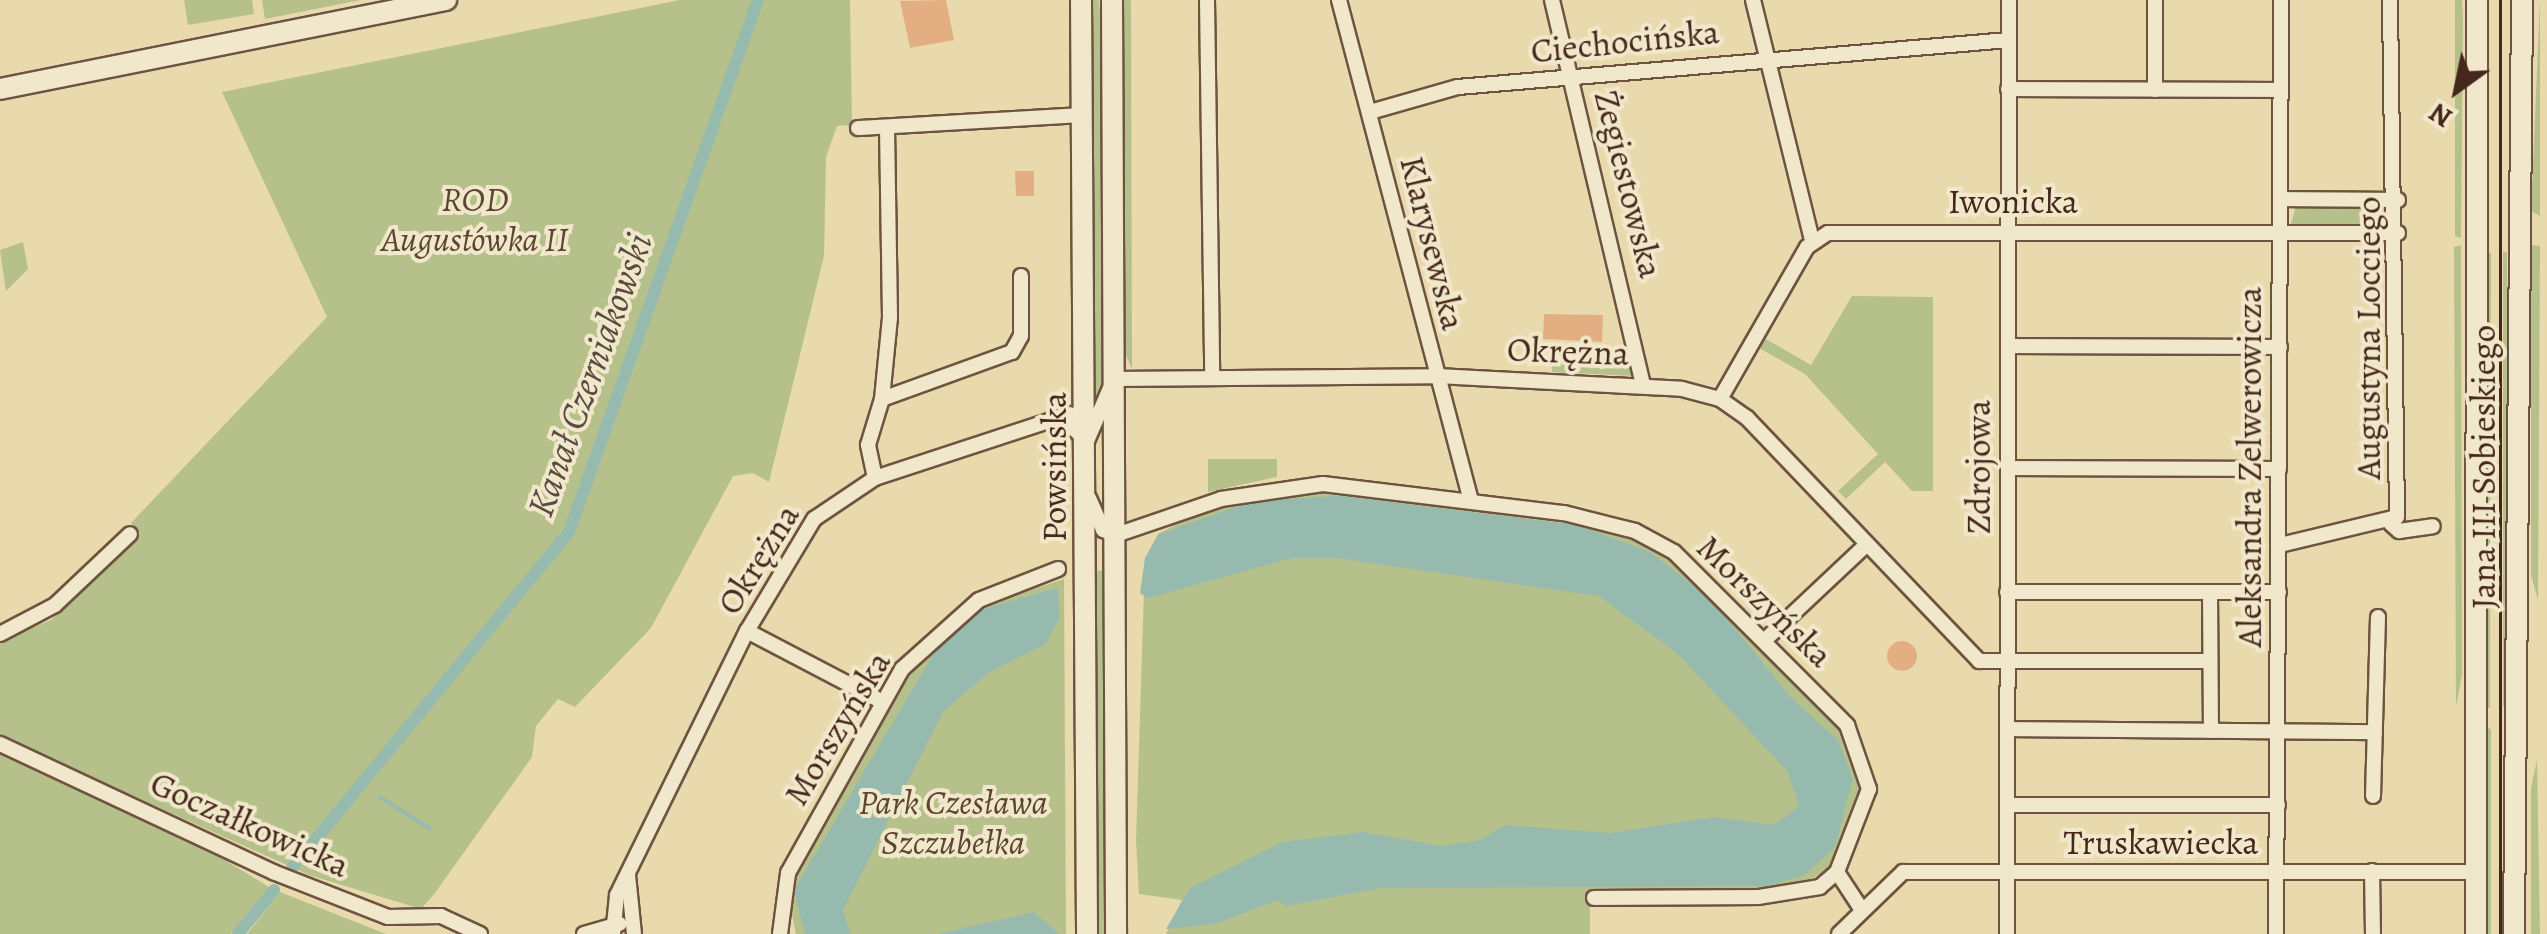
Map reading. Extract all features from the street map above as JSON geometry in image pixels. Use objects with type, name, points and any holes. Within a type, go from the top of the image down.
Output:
[{"type":"main road","points":[[0,89],[446,0]]},
{"type":"main road","name":"Powsińska","points":[[1081,0],[1087,441],[1087,934]]},
{"type":"main road","name":"Powsińska","points":[[1112,0],[1116,934]]},
{"type":"main road","name":"Jana III Sobieskiego","points":[[2476,934],[2477,0]]},
{"type":"main road","name":"Jana III Sobieskiego","points":[[2514,934],[2522,0]]},
{"type":"street","points":[[1206,0],[1212,375]]},
{"type":"street","name":"Klarysewska","points":[[1339,0],[1470,501]]},
{"type":"street","name":"Żegiestowska","points":[[1552,0],[1643,384]]},
{"type":"street","points":[[1720,399],[1812,240],[1752,0]]},
{"type":"street","name":"Zdrojowa","points":[[2007,934],[2009,0]]},
{"type":"street","points":[[2154,90],[2155,0]]},
{"type":"street","name":"Aleksandra Zelwerowicza","points":[[2276,934],[2281,0]]},
{"type":"street","name":"Augustyna Locciego","points":[[2280,545],[2390,524],[2397,510],[2396,38],[2390,0]]},
{"type":"street","name":"Ciechocińska","points":[[1370,112],[1458,87],[1766,57],[2009,40]]},
{"type":"street","points":[[2008,89],[2282,90]]},
{"type":"street","points":[[858,128],[1084,116]]},
{"type":"street","points":[[875,478],[868,445],[882,399],[890,318],[887,127]]},
{"type":"street","points":[[2281,199],[2398,200]]},
{"type":"street","name":"Iwonicka","points":[[1812,240],[1845,230],[2398,232]]},
{"type":"street","points":[[882,399],[1012,352],[1021,336],[1020,276]]},
{"type":"street","points":[[2008,346],[2280,346]]},
{"type":"street","name":"Okrężna","points":[[1114,379],[1212,375],[1437,376],[1643,384],[1720,399],[1768,438],[1970,656],[2008,662],[2210,661]]},
{"type":"street","points":[[1062,418],[1087,441],[1114,379]]},
{"type":"street","name":"Okrężna","points":[[613,930],[628,871],[747,631],[814,519],[875,478],[1062,418],[1086,406]]},
{"type":"street","points":[[2009,468],[2279,469]]},
{"type":"street","name":"Morszyńska","points":[[1116,535],[1221,499],[1300,484],[1470,501],[1635,531],[1707,579],[1846,725],[1865,760],[1869,789],[1837,872]]},
{"type":"street","points":[[1087,493],[1098,522],[1116,535]]},
{"type":"street","points":[[2390,524],[2398,531],[2433,526]]},
{"type":"street","points":[[0,634],[55,605],[130,534]]},
{"type":"street","points":[[1766,640],[1866,545]]},
{"type":"street","name":"Morszyńska","points":[[780,934],[788,873],[881,701],[952,619],[1058,569]]},
{"type":"street","points":[[2007,592],[2280,592]]},
{"type":"street","points":[[2210,592],[2211,731]]},
{"type":"street","points":[[2373,796],[2378,617]]},
{"type":"street","points":[[747,631],[881,701]]},
{"type":"street","points":[[2009,729],[2375,732]]},
{"type":"street","name":"Goczałkowicka","points":[[0,744],[388,917],[442,916],[480,934]]},
{"type":"street","points":[[2008,805],[2278,805]]},
{"type":"street","name":"Okrężna","points":[[628,871],[632,928]]},
{"type":"street","points":[[1594,898],[1796,894],[1837,872],[1860,907],[1838,934]]},
{"type":"street","name":"Truskawiecka","points":[[1860,907],[1903,872],[2476,872]]},
{"type":"street","points":[[2372,872],[2372,934]]},
{"type":"street","points":[[584,934],[632,928]]},
{"type":"green space","points":[[184,0],[252,0],[254,14],[188,25]]},
{"type":"green space","points":[[262,0],[361,0],[265,19]]},
{"type":"green space","name":"ROD Augustówka II","points":[[680,0],[850,0],[852,125],[837,126],[826,157],[824,256],[769,482],[753,473],[733,476],[651,628],[575,707],[558,699],[536,726],[532,757],[421,909],[309,875],[0,736],[0,641],[51,620],[140,533],[131,523],[327,317],[222,92]]},
{"type":"green space","points":[[1092,0],[1099,0],[1103,59],[1105,388],[1096,406]]},
{"type":"green space","points":[[1123,0],[1131,0],[1132,369],[1125,353]]},
{"type":"green space","points":[[2455,0],[2462,0],[2463,17],[2461,238],[2455,236]]},
{"type":"green space","points":[[2540,0],[2540,216],[2531,211]]},
{"type":"green space","points":[[2296,206],[2386,206],[2386,225],[2291,224]]},
{"type":"green space","points":[[23,242],[28,269],[6,291],[0,250]]},
{"type":"green space","points":[[2461,245],[2462,675],[2456,707],[2454,247]]},
{"type":"green space","points":[[2531,245],[2540,246],[2538,600],[2531,575]]},
{"type":"green space","points":[[2484,252],[2491,253],[2490,708],[2484,708]]},
{"type":"green space","points":[[2503,252],[2507,252],[2509,709],[2503,706]]},
{"type":"green space","points":[[1852,296],[1933,297],[1933,491],[1912,491],[1885,462],[1846,499],[1838,491],[1878,454],[1805,374],[1759,348],[1764,338],[1811,365]]},
{"type":"green space","points":[[1552,358],[1634,362],[1633,376],[1552,372]]},
{"type":"green space","points":[[1208,459],[1277,459],[1277,477],[1208,492]]},
{"type":"green space","points":[[1306,489],[1617,530],[1690,572],[1852,743],[1864,786],[1831,867],[1793,890],[1590,892],[1590,934],[1166,934],[1182,900],[1139,894],[1136,841],[1145,558],[1158,534],[1203,510]]},
{"type":"green space","points":[[1106,570],[1106,934],[1097,934],[1096,571]]},
{"type":"green space","name":"Park Czesława Szczubełka","points":[[1064,579],[1066,934],[796,934],[787,890],[903,675],[929,644],[988,604]]},
{"type":"green space","points":[[2484,727],[2491,729],[2491,934],[2483,934]]},
{"type":"green space","points":[[0,752],[169,826],[269,887],[231,934],[0,934]]},
{"type":"green space","points":[[2537,760],[2540,934],[2531,934],[2531,788]]},
{"type":"green space","points":[[280,892],[386,934],[247,934]]},
{"type":"water","points":[[1339,496],[1577,525],[1650,552],[1712,600],[1791,698],[1838,740],[1853,779],[1835,847],[1805,875],[1767,886],[1381,888],[1286,906],[1278,900],[1215,924],[1166,929],[1190,888],[1282,842],[1363,832],[1442,846],[1480,840],[1505,825],[1610,833],[1714,817],[1774,825],[1799,806],[1788,772],[1678,654],[1599,596],[1336,558],[1292,558],[1148,598],[1140,593],[1145,558],[1159,534],[1253,501]]},
{"type":"water","points":[[1057,588],[1060,617],[1046,644],[988,673],[943,712],[843,910],[850,934],[805,934],[794,890],[940,643],[982,609]]},
{"type":"water","points":[[1034,912],[1059,934],[938,934]]},
{"type":"building","points":[[946,0],[954,40],[910,48],[900,1]]},
{"type":"building","points":[[1015,171],[1034,171],[1034,196],[1016,196]]},
{"type":"building","points":[[1544,314],[1603,315],[1602,342],[1543,339]]},
{"type":"building","points":[[1902,641],[1916,650],[1917,656],[1908,670],[1902,671],[1888,662],[1887,656],[1896,642]]},
{"type":"waterway","name":"Kanał Czerniakowski","points":[[292,868],[569,532],[758,0]]},
{"type":"waterway","points":[[380,797],[430,829]]},
{"type":"waterway","name":"Kanał Czerniakowski","points":[[238,934],[274,890]]},
{"type":"tram line","points":[[2500,0],[2500,934]]}]
